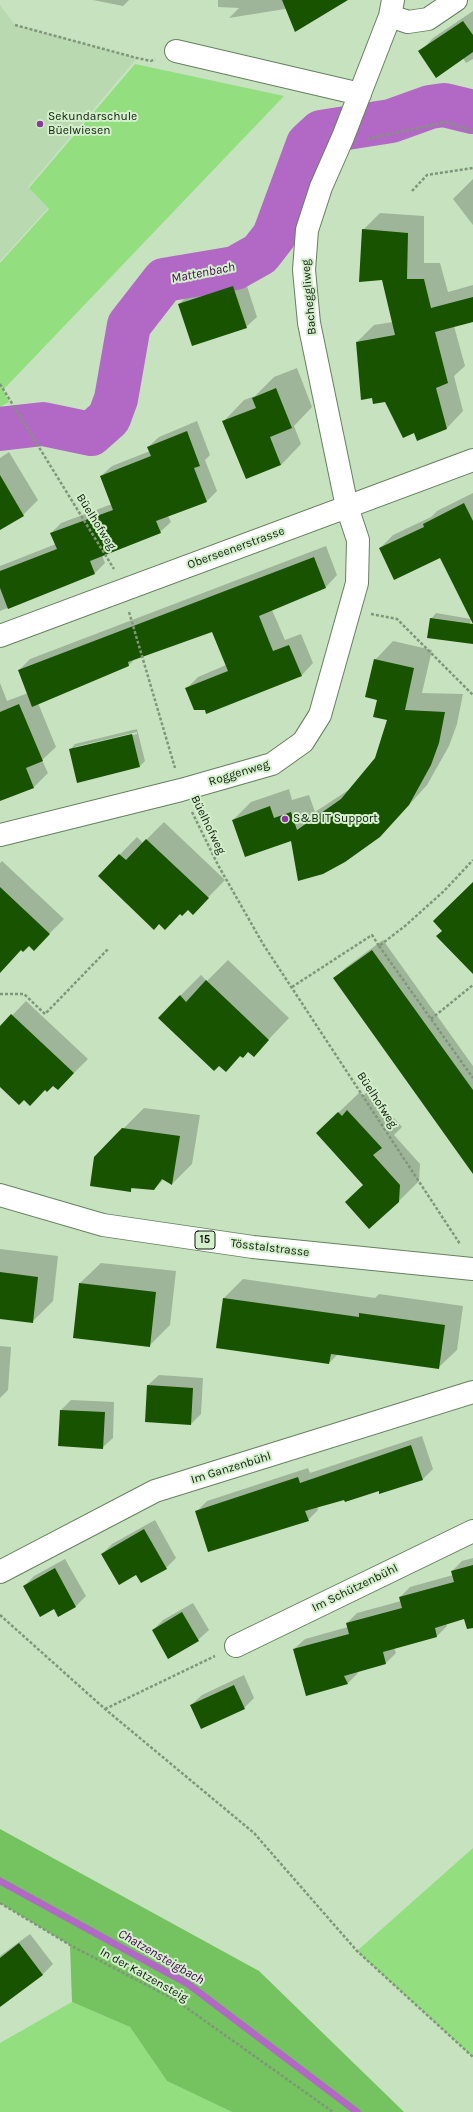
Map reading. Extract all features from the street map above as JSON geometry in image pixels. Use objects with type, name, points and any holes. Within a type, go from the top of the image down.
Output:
[{"type":"street","points":[[391,8],[408,22],[428,19],[456,0]]},
{"type":"street","name":"Bacheggliweg","points":[[347,508],[309,323],[304,270],[307,230],[321,187],[360,94],[391,8]]},
{"type":"street","points":[[176,51],[360,94]]},
{"type":"street","name":"Oberseenerstrasse","points":[[0,636],[122,589],[347,508],[473,460]]},
{"type":"street","name":"Roggenweg","points":[[0,835],[181,790],[272,764],[303,742],[320,715],[351,611],[357,583],[358,540],[347,508]]},
{"type":"street","name":"Tösstalstrasse","points":[[5,1200],[103,1225],[253,1247],[473,1269]]},
{"type":"street","name":"Im Ganzenbühl","points":[[0,1572],[155,1491],[473,1392]]},
{"type":"street","name":"Im Schützenbühl","points":[[236,1646],[473,1531]]},
{"type":"path","points":[[15,25],[151,61],[176,51]]},
{"type":"path","points":[[344,134],[446,122],[473,131]]},
{"type":"path","points":[[412,191],[427,175],[473,168]]},
{"type":"path","name":"Büelhofweg","points":[[0,384],[113,567],[122,589],[181,790],[218,865],[263,944],[461,1245]]},
{"type":"path","points":[[351,611],[397,619],[473,695]]},
{"type":"path","points":[[379,946],[405,926],[438,896],[473,860]]},
{"type":"path","points":[[292,987],[372,935],[473,1078]]},
{"type":"path","points":[[0,994],[24,994],[45,1014],[108,949]]},
{"type":"path","points":[[431,1019],[473,985]]},
{"type":"path","points":[[0,1615],[105,1709],[254,1833],[357,1951],[473,2056]]},
{"type":"path","points":[[105,1709],[236,1646]]},
{"type":"path","name":"In der Katzensteig","points":[[0,1903],[70,1945],[177,2001],[333,2112]]},
{"type":"shaded area","name":"Sekundarschule Büelwiesen","points":[[0,5],[15,25],[137,58],[28,187],[48,208],[0,261]]},
{"type":"green space","points":[[135,64],[284,96],[3,390],[9,402],[0,407],[0,263],[49,209],[29,188]]},
{"type":"green space","points":[[0,1829],[259,1971],[404,2112],[232,2112],[167,2081],[130,2027],[72,2002],[70,1945],[0,1903]]},
{"type":"green space","points":[[473,1848],[473,2057],[357,1951]]},
{"type":"green space","points":[[72,2002],[130,2027],[167,2081],[232,2112],[0,2112],[0,2043]]},
{"type":"building","points":[[282,0],[348,0],[295,32]]},
{"type":"building","points":[[463,21],[473,35],[473,52],[436,78],[418,51]]},
{"type":"building","points":[[362,229],[408,233],[407,279],[424,279],[431,308],[473,297],[473,322],[435,332],[448,383],[436,388],[447,429],[417,441],[414,433],[403,438],[385,402],[373,404],[372,398],[361,400],[356,342],[395,335],[382,280],[359,282]]},
{"type":"building","points":[[233,286],[247,328],[192,346],[178,304]]},
{"type":"building","points":[[276,388],[292,428],[270,437],[281,465],[246,479],[222,421],[256,408],[252,398]]},
{"type":"building","points":[[187,431],[200,466],[194,468],[207,502],[156,521],[161,533],[90,561],[95,574],[8,609],[0,588],[0,571],[57,549],[50,533],[113,510],[100,476],[151,456],[147,447]]},
{"type":"building","points":[[0,475],[24,516],[0,530]]},
{"type":"building","points":[[464,503],[473,521],[473,624],[440,558],[394,580],[379,548],[424,527],[423,524]]},
{"type":"building","points":[[314,557],[326,588],[259,616],[273,651],[289,645],[302,676],[206,714],[205,710],[194,710],[185,688],[228,671],[212,632],[128,662],[129,666],[32,707],[18,670]]},
{"type":"building","points":[[430,618],[473,624],[473,644],[427,638]]},
{"type":"building","points":[[374,659],[414,668],[405,710],[445,712],[439,743],[431,765],[409,805],[380,837],[345,862],[323,874],[298,881],[291,841],[245,857],[232,820],[270,806],[274,818],[291,812],[297,830],[341,799],[375,758],[387,720],[373,717],[377,700],[365,697]]},
{"type":"building","points":[[19,704],[43,761],[26,768],[34,788],[0,801],[0,712]]},
{"type":"building","points":[[132,734],[140,767],[77,783],[69,749]]},
{"type":"building","points":[[146,839],[209,898],[193,915],[188,910],[182,916],[180,914],[165,930],[159,924],[154,930],[98,876],[119,854],[126,860]]},
{"type":"building","points":[[473,882],[473,974],[436,936],[442,931],[433,921]]},
{"type":"building","points":[[0,887],[50,934],[34,951],[29,946],[23,952],[21,950],[0,973]]},
{"type":"building","points":[[372,950],[473,1090],[473,1174],[333,978]]},
{"type":"building","points":[[206,980],[269,1040],[254,1057],[248,1052],[243,1058],[240,1056],[226,1072],[219,1066],[214,1071],[158,1018],[180,995],[186,1002]]},
{"type":"building","points":[[11,1014],[74,1073],[58,1090],[53,1086],[47,1092],[45,1090],[30,1106],[24,1100],[19,1105],[0,1087],[0,1026]]},
{"type":"building","points":[[347,1110],[382,1148],[373,1155],[400,1185],[399,1202],[369,1229],[345,1202],[363,1185],[316,1133],[338,1112],[342,1116]]},
{"type":"building","points":[[122,1128],[180,1136],[172,1185],[162,1179],[154,1190],[131,1188],[131,1192],[90,1186],[94,1157]]},
{"type":"building","points":[[0,1272],[38,1277],[33,1323],[0,1319]]},
{"type":"building","points":[[79,1283],[156,1292],[150,1347],[73,1338]]},
{"type":"building","points":[[223,1298],[359,1317],[359,1313],[445,1325],[439,1369],[331,1354],[329,1364],[216,1348]]},
{"type":"building","points":[[147,1385],[193,1388],[191,1425],[145,1422]]},
{"type":"building","points":[[60,1410],[105,1412],[103,1449],[58,1446]]},
{"type":"building","points":[[411,1445],[423,1480],[379,1494],[379,1491],[345,1502],[344,1500],[305,1511],[309,1521],[208,1552],[195,1511],[298,1477],[300,1483]]},
{"type":"building","points":[[144,1529],[167,1569],[141,1583],[136,1575],[119,1585],[101,1554]]},
{"type":"building","points":[[473,1565],[473,1628],[467,1629],[464,1619],[435,1628],[437,1637],[383,1652],[386,1664],[344,1676],[348,1684],[306,1696],[293,1649],[349,1634],[346,1623],[402,1608],[399,1597],[454,1582],[451,1571]]},
{"type":"building","points":[[55,1568],[76,1607],[58,1617],[54,1609],[40,1617],[23,1586]]},
{"type":"building","points":[[182,1612],[199,1641],[168,1659],[152,1630]]},
{"type":"building","points":[[234,1685],[245,1709],[201,1729],[190,1705]]},
{"type":"building","points":[[19,1943],[43,1975],[0,2007],[0,1958]]},
{"type":"waterway","name":"Mattenbach","points":[[0,429],[43,424],[91,434],[109,418],[116,399],[129,325],[164,280],[235,268],[260,254],[274,236],[308,144],[321,132],[391,121],[430,107],[444,105],[473,112]]},
{"type":"waterway","name":"Chatzensteigbach","points":[[0,1881],[188,1984],[357,2112]]},
{"type":"place","name":"Sekundarschule Büelwiesen","points":[[40,124]]},
{"type":"place","name":"S&B IT Support","points":[[285,819]]}]
